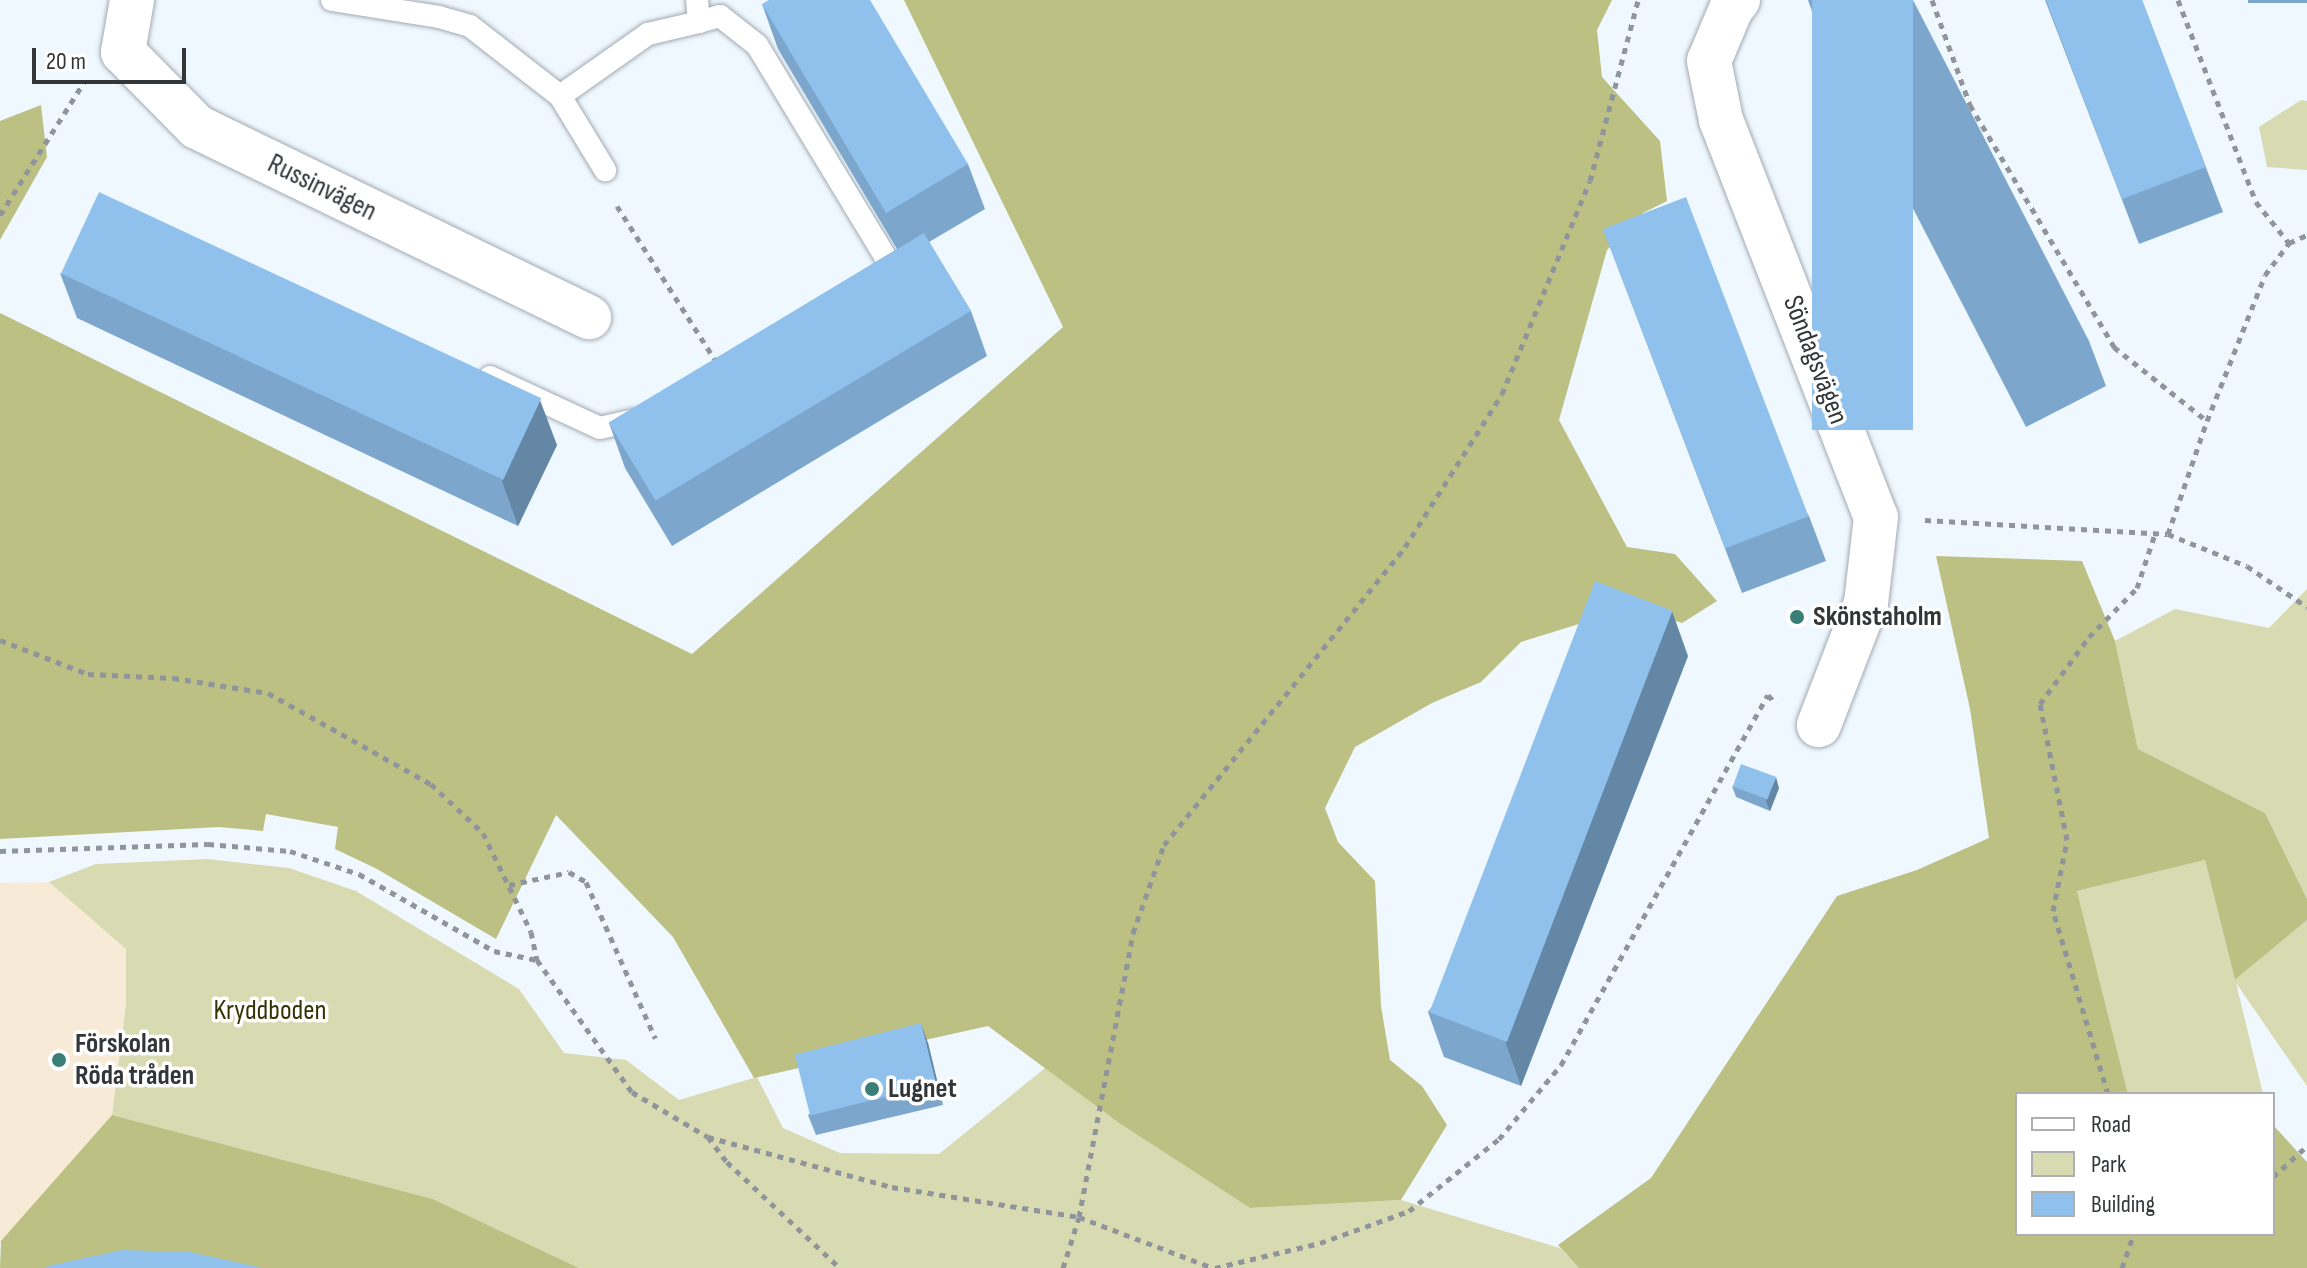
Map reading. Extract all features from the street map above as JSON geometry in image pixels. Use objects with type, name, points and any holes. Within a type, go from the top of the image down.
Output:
[{"type":"street","points":[[123,52],[132,0]]},
{"type":"street","name":"Söndagsvägen","points":[[1738,0],[1731,9],[1709,61],[1721,120],[1876,517],[1866,603],[1819,725]]},
{"type":"street","name":"Russinvägen","points":[[123,52],[197,127],[589,317]]},
{"type":"lane","points":[[332,0],[439,17],[470,26],[560,96],[605,170]]},
{"type":"lane","points":[[560,96],[648,34],[698,11],[720,16],[757,45],[888,261],[884,283],[872,291]]},
{"type":"lane","points":[[472,369],[600,428],[653,416]]},
{"type":"path","points":[[1063,1268],[1079,1217],[1133,933],[1164,845],[1405,547],[1502,394],[1590,181],[1638,0]]},
{"type":"path","points":[[1932,0],[1970,105],[2114,347],[2207,421]]},
{"type":"path","points":[[2178,0],[2256,202],[2289,243]]},
{"type":"path","points":[[0,215],[101,55],[123,52]]},
{"type":"path","points":[[605,170],[602,183],[724,371]]},
{"type":"path","points":[[2168,534],[2207,421],[2265,275],[2289,243],[2307,235]]},
{"type":"path","points":[[1876,517],[2168,534],[2247,566],[2307,607]]},
{"type":"path","points":[[2107,1092],[2053,911],[2067,840],[2040,704],[2089,637],[2137,588],[2155,534]]},
{"type":"path","points":[[0,640],[88,674],[173,678],[268,693],[431,784],[483,833],[531,932],[537,960],[632,1092],[708,1137],[892,1187],[1079,1217],[1214,1268],[1320,1243],[1409,1211],[1499,1139],[1561,1065],[1768,695],[1786,716],[1819,725]]},
{"type":"path","points":[[0,851],[208,844],[290,851],[359,874],[494,951],[537,960]]},
{"type":"path","points":[[509,885],[569,872],[586,882],[655,1038]]},
{"type":"path","points":[[708,1137],[727,1162],[840,1268]]},
{"type":"path","points":[[2275,1175],[2307,1146]]},
{"type":"path","points":[[2122,1268],[2133,1236]]},
{"type":"shaded area","name":"Förskolan Röda tråden","points":[[49,882],[126,948],[126,1004],[112,1115],[0,1244],[0,883]]},
{"type":"green space","points":[[904,0],[1612,0],[1597,30],[1602,77],[1660,141],[1667,201],[1643,213],[1607,250],[1559,420],[1627,547],[1675,554],[1717,601],[1682,623],[1634,607],[1521,642],[1481,682],[1432,703],[1355,747],[1325,808],[1338,842],[1375,881],[1381,1006],[1390,1060],[1422,1086],[1447,1125],[1401,1200],[1250,1208],[1119,1123],[988,1026],[754,1078],[673,937],[556,815],[496,939],[377,869],[335,849],[338,827],[266,814],[263,831],[219,827],[0,839],[0,313],[692,654],[1063,327]]},
{"type":"green space","points":[[2301,100],[2307,101],[2307,170],[2267,167],[2259,127]]},
{"type":"green space","points":[[41,105],[47,157],[0,240],[0,121]]},
{"type":"green space","points":[[1936,556],[2082,561],[2115,641],[2138,749],[2265,813],[2307,899],[2307,920],[2235,980],[2205,860],[2077,891],[2127,1092],[2015,1092],[2015,1236],[2275,1236],[2275,1127],[2307,1162],[2307,1268],[1579,1268],[1558,1245],[1651,1178],[1837,896],[1917,870],[1989,838],[1970,709]]},
{"type":"green space","points":[[2307,589],[2307,899],[2265,813],[2138,749],[2115,641],[2175,609],[2269,628]]},
{"type":"green space","name":"Kryddboden","points":[[207,859],[289,868],[356,891],[519,989],[564,1053],[626,1060],[679,1100],[757,1077],[783,1128],[840,1153],[939,1154],[1045,1068],[1119,1123],[1250,1208],[1401,1200],[1560,1248],[1579,1268],[579,1268],[433,1199],[112,1115],[126,1004],[126,949],[49,882],[96,864]]},
{"type":"green space","points":[[2205,860],[2235,980],[2307,920],[2307,1086],[2236,983],[2263,1092],[2127,1092],[2077,891]]},
{"type":"green space","points":[[112,1115],[433,1199],[579,1268],[0,1268],[1,1241]]},
{"type":"building","points":[[769,0],[870,0],[968,164],[886,213],[762,4]]},
{"type":"building","points":[[1812,0],[1913,0],[1913,430],[1812,430]]},
{"type":"building","points":[[2046,0],[2142,0],[2206,167],[2122,199]]},
{"type":"building","points":[[99,192],[541,398],[503,480],[61,274]]},
{"type":"building","points":[[1686,197],[1809,516],[1725,548],[1603,229]]},
{"type":"building","points":[[924,233],[971,311],[655,501],[609,423]]},
{"type":"building","points":[[1595,581],[1672,611],[1507,1042],[1429,1012]]},
{"type":"building","points":[[1741,764],[1776,777],[1768,799],[1733,787]]},
{"type":"building","name":"Lugnet","points":[[921,1023],[936,1084],[810,1116],[795,1054]]},
{"type":"building","points":[[122,1250],[190,1252],[263,1268],[43,1268]]},
{"type":"place","name":"Skönstaholm","points":[[1797,617]]},
{"type":"place","name":"Förskolan Röda tråden","points":[[59,1060]]},
{"type":"place","name":"Lugnet","points":[[872,1089]]}]
